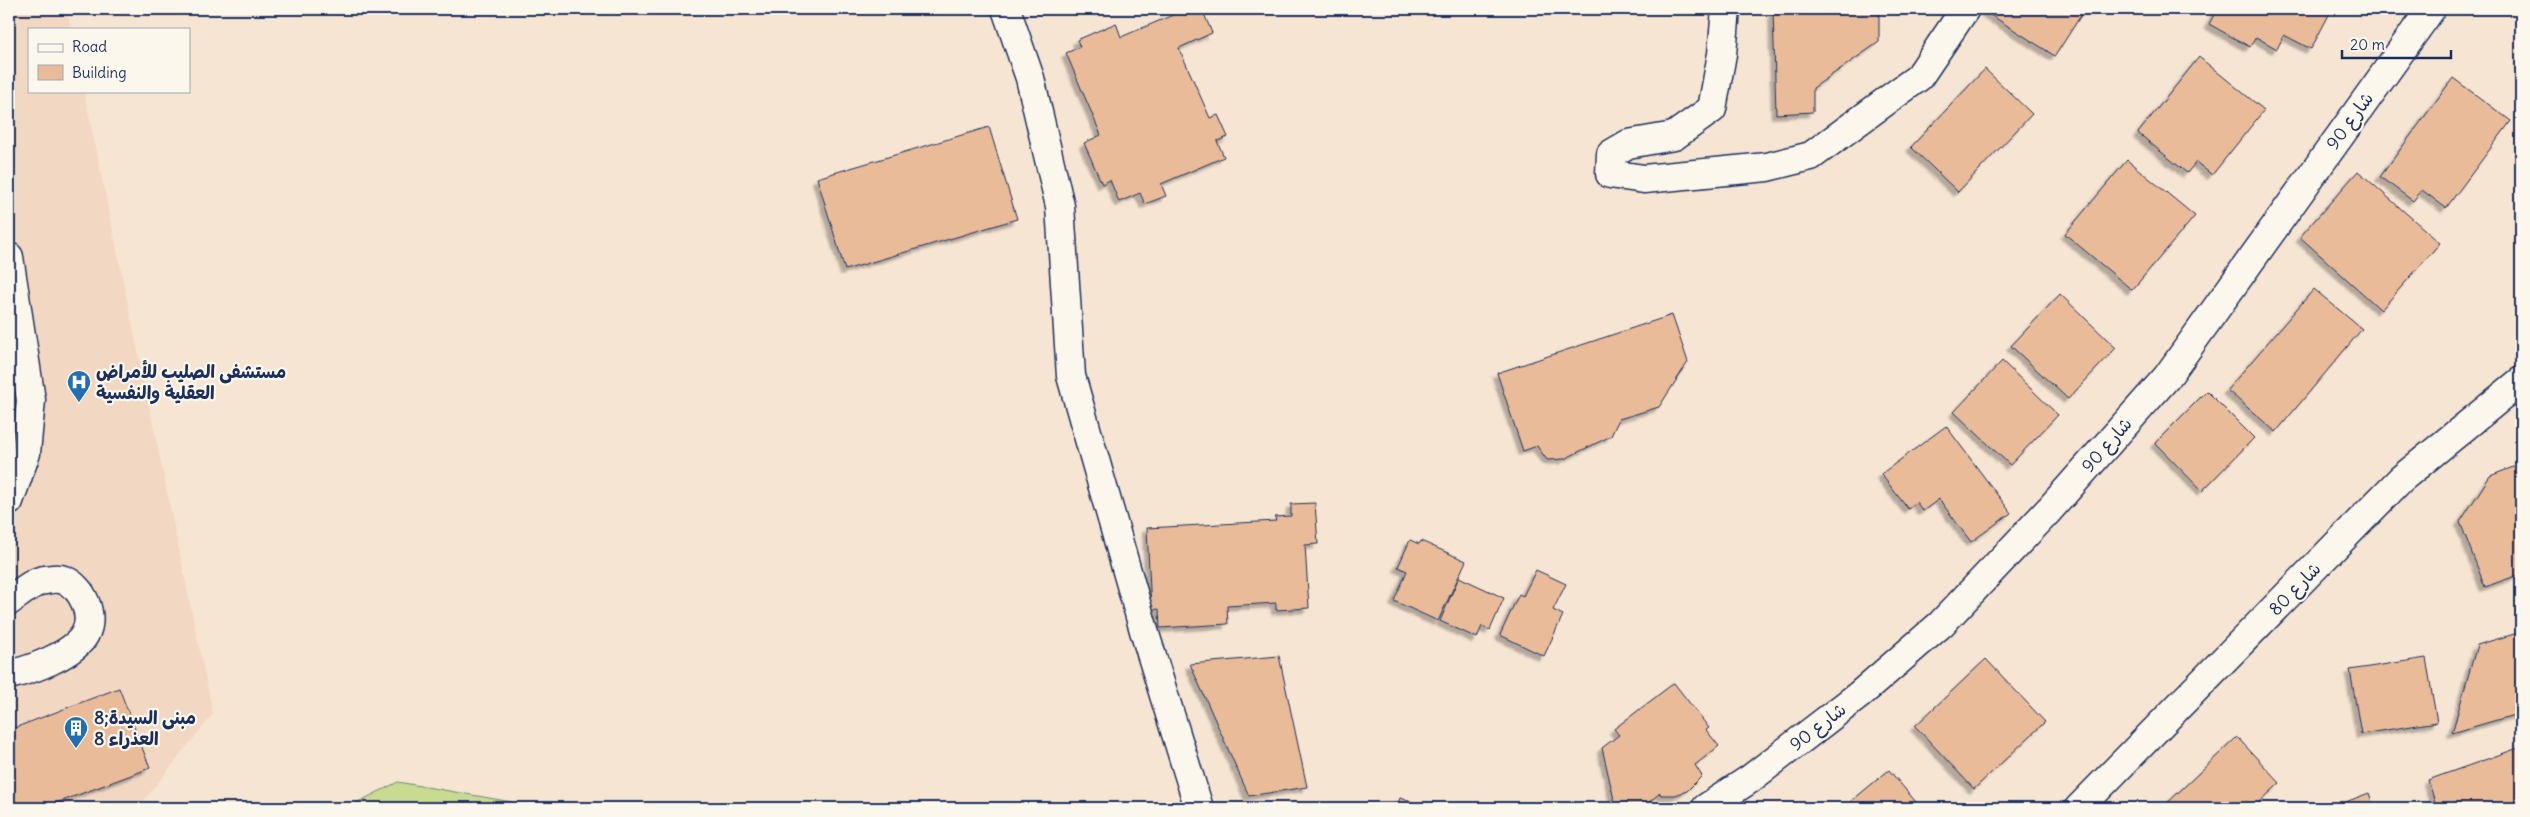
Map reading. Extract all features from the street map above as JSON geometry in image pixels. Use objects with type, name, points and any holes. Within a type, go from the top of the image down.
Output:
[{"type":"street","points":[[1006,9],[1030,78],[1060,206],[1071,376],[1145,634],[1199,808]]},
{"type":"street","points":[[1726,9],[1722,54],[1712,108],[1674,136],[1628,144],[1611,154],[1610,174],[1644,179],[1767,167],[1811,156],[1919,77],[1965,9]]},
{"type":"street","name":"شارع 90","points":[[1706,808],[1750,780],[1882,676],[1941,624],[2049,510],[2167,376],[2431,9]]},
{"type":"street","points":[[9,258],[31,400],[26,453],[9,501]]},
{"type":"street","name":"شارع 80","points":[[2079,808],[2401,479],[2521,381]]},
{"type":"street","points":[[9,601],[42,580],[63,580],[81,593],[90,616],[85,635],[65,653],[32,669],[9,675]]},
{"type":"shaded area","name":"مستشفى الصليب للأمراض العقلية والنفسية","points":[[9,9],[67,9],[71,28],[28,28],[28,92],[84,92],[213,714],[138,808],[9,808]]},
{"type":"green space","points":[[398,782],[546,808],[346,808]]},
{"type":"building","points":[[1187,9],[1202,9],[1212,33],[1179,48],[1210,118],[1218,115],[1228,137],[1217,141],[1224,157],[1161,184],[1166,196],[1145,204],[1140,193],[1119,202],[1110,180],[1102,184],[1084,143],[1101,135],[1066,53],[1080,47],[1077,40],[1116,23],[1121,37]]},
{"type":"building","points":[[1773,9],[1879,9],[1879,42],[1813,88],[1813,112],[1776,114]]},
{"type":"building","points":[[1988,9],[2085,9],[2055,56],[1986,12]]},
{"type":"building","points":[[2217,9],[2332,9],[2311,49],[2284,35],[2277,49],[2256,37],[2250,47],[2209,24]]},
{"type":"building","points":[[2199,57],[2264,110],[2212,175],[2196,162],[2187,173],[2138,133]]},
{"type":"building","points":[[1985,69],[2032,114],[1958,192],[1911,147]]},
{"type":"building","points":[[2453,78],[2511,121],[2446,208],[2422,190],[2413,201],[2380,177]]},
{"type":"building","points":[[989,127],[1017,219],[845,270],[817,178]]},
{"type":"building","points":[[2127,160],[2195,216],[2132,290],[2065,234]]},
{"type":"building","points":[[2358,171],[2440,243],[2381,310],[2300,237]]},
{"type":"building","points":[[2314,289],[2362,329],[2276,432],[2227,390]]},
{"type":"building","points":[[2060,294],[2116,348],[2068,399],[2011,346]]},
{"type":"building","points":[[1672,315],[1688,362],[1659,407],[1619,419],[1611,436],[1564,459],[1547,460],[1537,446],[1523,451],[1497,373]]},
{"type":"building","points":[[2002,361],[2058,415],[2010,465],[1954,412]]},
{"type":"building","points":[[2207,391],[2254,438],[2202,491],[2155,443]]},
{"type":"building","points":[[1946,426],[2011,513],[1971,542],[1939,499],[1923,511],[1916,502],[1908,509],[1881,474]]},
{"type":"building","points":[[2521,464],[2521,574],[2485,587],[2460,522],[2490,476]]},
{"type":"building","points":[[1315,503],[1318,544],[1305,545],[1309,608],[1276,610],[1276,603],[1227,606],[1228,624],[1160,628],[1159,609],[1151,610],[1147,528],[1276,521],[1275,517],[1291,516],[1291,504]]},
{"type":"building","points":[[1410,540],[1419,544],[1421,541],[1466,561],[1438,621],[1394,601],[1407,571],[1398,567]]},
{"type":"building","points":[[1536,570],[1566,584],[1553,610],[1563,615],[1544,656],[1500,635],[1519,594],[1523,596]]},
{"type":"building","points":[[1459,577],[1504,598],[1490,630],[1482,626],[1477,638],[1440,621]]},
{"type":"building","points":[[2521,632],[2521,713],[2452,733],[2477,645]]},
{"type":"building","points":[[1279,656],[1307,787],[1249,796],[1190,664]]},
{"type":"building","points":[[2426,658],[2437,722],[2361,734],[2350,670]]},
{"type":"building","points":[[1986,659],[2045,722],[1974,789],[1915,726]]},
{"type":"building","points":[[1674,683],[1709,728],[1706,730],[1719,746],[1695,765],[1702,776],[1687,791],[1675,795],[1661,795],[1660,793],[1642,808],[1616,808],[1602,748],[1619,735],[1614,729]]},
{"type":"building","name":"8;مبنى السيدة العذراء 8","points":[[119,688],[150,768],[43,808],[9,808],[9,730]]},
{"type":"building","points":[[2237,737],[2280,783],[2253,808],[2162,808]]},
{"type":"building","points":[[2521,747],[2521,808],[2437,808],[2428,780]]},
{"type":"building","points":[[1889,770],[1921,808],[1843,808]]},
{"type":"building","points":[[2369,793],[2374,808],[2330,808]]},
{"type":"building","points":[[1400,798],[1430,808],[1396,808]]},
{"type":"place","name":"مستشفى الصليب للأمراض العقلية والنفسية","points":[[79,403]]},
{"type":"place","name":"8;مبنى السيدة العذراء 8","points":[[76,749]]}]
